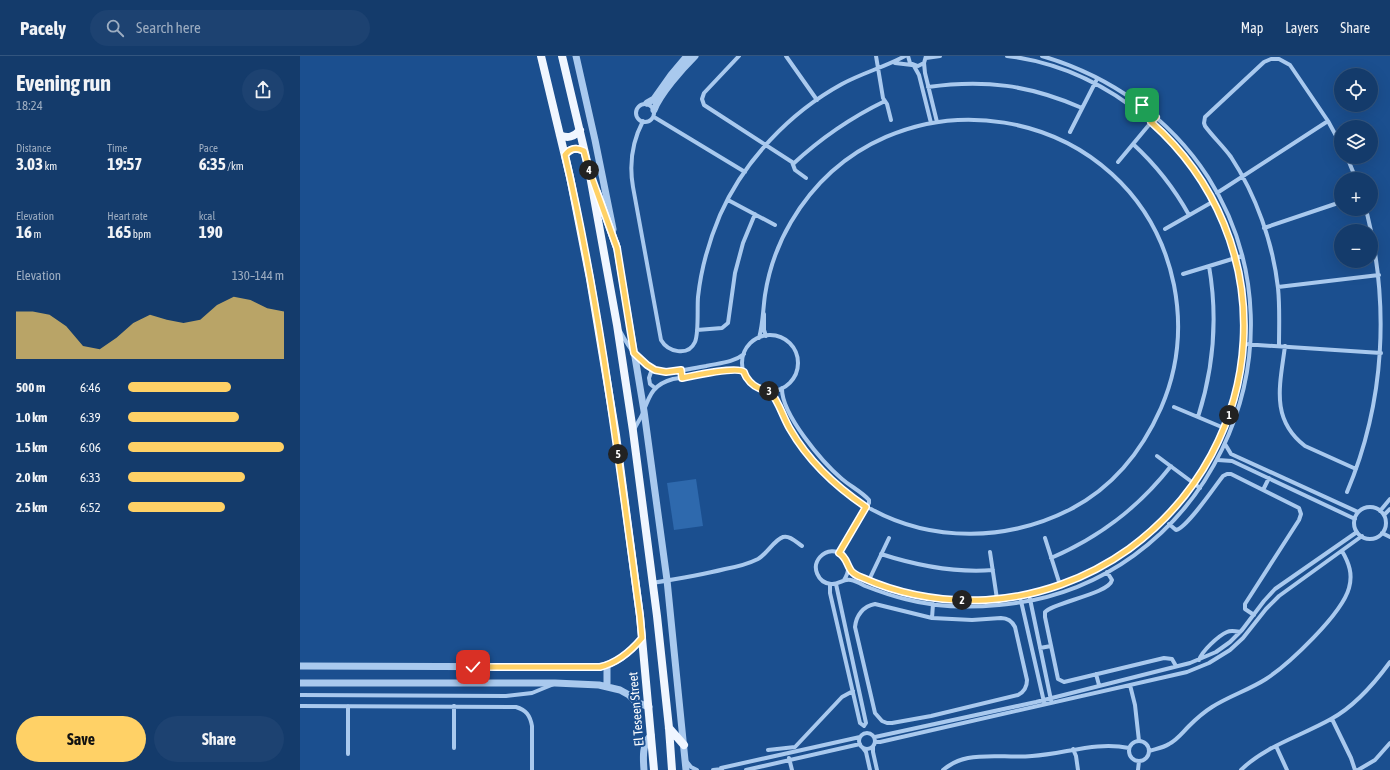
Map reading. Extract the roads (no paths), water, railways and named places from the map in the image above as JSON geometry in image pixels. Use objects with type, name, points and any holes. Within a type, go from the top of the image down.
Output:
[{"type":"main road","name":"El Teseen Street","points":[[541,56],[565,155],[590,279],[616,435],[640,616],[654,770]]},
{"type":"main road","points":[[562,56],[589,170],[617,325],[633,431],[652,583],[669,728],[672,770]]},
{"type":"main road","points":[[560,135],[564,137],[573,136],[580,130]]},
{"type":"main road","points":[[565,155],[572,149],[580,149],[584,151]]},
{"type":"main road","points":[[589,170],[617,248]]},
{"type":"main road","points":[[669,728],[684,745]]},
{"type":"street","points":[[576,56],[617,248],[644,411],[667,580],[686,770]]},
{"type":"street","points":[[687,56],[654,99],[647,104],[640,105],[636,110],[637,117],[647,122],[654,114],[658,102],[695,56]]},
{"type":"street","points":[[740,56],[704,93],[702,102],[709,110],[766,144],[793,164],[795,170],[806,178]]},
{"type":"street","points":[[786,56],[817,100]]},
{"type":"street","points":[[876,56],[883,98],[888,106],[891,120]]},
{"type":"street","points":[[643,121],[633,145],[631,179],[661,340],[663,344],[671,350],[684,351],[694,344],[697,330],[698,296],[704,263],[714,231],[728,200],[745,172],[766,144],[796,116],[842,84],[907,56],[919,74],[931,123]]},
{"type":"street","points":[[937,122],[924,71],[924,63],[926,57],[940,56]]},
{"type":"street","points":[[1007,56],[1027,59],[1054,66],[1095,83],[1124,101],[1151,122],[1174,143],[1202,180],[1214,201],[1226,229],[1235,258],[1243,301],[1244,344],[1237,387],[1224,428],[1213,451],[1193,483],[1162,520],[1135,544],[1104,565],[1060,585],[1020,597],[962,600],[936,598],[905,591],[854,574],[849,567],[847,560],[839,553],[832,552],[825,553],[816,564],[816,572],[820,578],[830,584],[836,584],[850,579],[876,590],[906,599],[933,604],[986,606],[1030,601],[1069,589],[1107,572],[1140,550],[1169,524],[1200,488],[1218,460],[1236,417],[1244,388],[1250,345],[1250,300],[1242,256],[1231,223],[1217,193],[1202,168],[1190,152],[1156,117],[1128,95],[1098,77],[1070,65],[1042,56]]},
{"type":"street","points":[[1279,346],[1278,287],[1271,252],[1264,228],[1243,177],[1225,149],[1206,126],[1204,120],[1207,114],[1264,62],[1275,58],[1287,62],[1334,132]]},
{"type":"street","points":[[892,63],[903,63],[914,66],[924,63]]},
{"type":"street","points":[[1070,132],[1098,77]]},
{"type":"street","points":[[928,87],[968,83],[1007,85],[1045,94],[1082,108]]},
{"type":"street","points":[[793,164],[815,144],[837,128],[860,114],[885,102]]},
{"type":"street","points":[[647,104],[650,105],[654,114],[745,172]]},
{"type":"street","points":[[1118,162],[1156,117]]},
{"type":"street","points":[[759,338],[764,314],[768,278],[776,253],[790,223],[813,191],[837,168],[858,153],[893,135],[931,123],[962,119],[987,120],[1012,124],[1039,131],[1062,140],[1104,168],[1122,185],[1138,204],[1152,225],[1168,260],[1176,297],[1178,346],[1174,371],[1167,395],[1154,425],[1144,442],[1129,462],[1094,494],[1075,507],[1056,517],[1035,525],[990,534],[967,535],[944,533],[887,518],[868,508],[840,488],[811,460],[795,438],[770,391]]},
{"type":"street","points":[[1217,193],[1328,121]]},
{"type":"street","points":[[1133,144],[1146,156],[1166,179],[1180,199],[1189,216]]},
{"type":"street","points":[[728,200],[775,225]]},
{"type":"street","points":[[1164,229],[1214,201]]},
{"type":"street","points":[[1264,228],[1334,204]]},
{"type":"street","points":[[697,330],[722,328],[728,323],[734,273],[743,243],[755,214]]},
{"type":"street","points":[[1346,492],[1356,469],[1373,412],[1381,353],[1383,319],[1379,275],[1375,247],[1368,216]]},
{"type":"street","points":[[1183,274],[1242,256]]},
{"type":"street","points":[[1198,417],[1209,380],[1214,342],[1214,304],[1209,266]]},
{"type":"street","points":[[1278,287],[1379,275]]},
{"type":"street","points":[[764,314],[764,330],[766,336]]},
{"type":"street","points":[[617,325],[634,353],[652,369],[662,372],[728,362],[735,360],[744,354]]},
{"type":"street","points":[[766,336],[784,339],[789,342],[796,352],[798,364],[793,380],[782,388],[770,391],[764,390],[752,384],[744,372],[743,360],[744,354],[750,344],[759,338],[766,336]]},
{"type":"street","points":[[1244,344],[1381,353]]},
{"type":"street","points":[[1285,346],[1279,398],[1282,414],[1288,429],[1306,446],[1356,469]]},
{"type":"street","points":[[652,369],[649,378],[650,384],[655,388]]},
{"type":"street","points":[[681,370],[682,378]]},
{"type":"street","points":[[633,431],[644,411],[648,398],[655,388],[663,382],[732,370],[744,372]]},
{"type":"street","points":[[662,372],[663,382]]},
{"type":"street","points":[[782,388],[783,397],[788,409],[808,443],[836,474],[868,498],[868,508],[839,553]]},
{"type":"street","points":[[1174,407],[1224,428]]},
{"type":"street","points":[[1225,444],[1229,452],[1234,455],[1358,512]]},
{"type":"street","points":[[1157,456],[1200,488]]},
{"type":"street","points":[[1218,460],[1232,461],[1355,519]]},
{"type":"street","points":[[1051,558],[1086,542],[1118,521],[1146,495],[1171,466]]},
{"type":"street","points":[[1169,524],[1176,530],[1181,528],[1225,474],[1231,474],[1299,508],[1301,514],[1299,520],[1245,604],[1245,609],[1254,615]]},
{"type":"street","points":[[1263,490],[1269,478]]},
{"type":"street","points":[[1380,510],[1390,499]]},
{"type":"street","points":[[1370,507],[1380,510],[1384,515],[1386,522],[1382,533],[1371,539],[1362,536],[1357,532],[1354,526],[1358,512],[1364,508],[1370,507]]},
{"type":"street","points":[[1384,515],[1390,509]]},
{"type":"street","points":[[1385,528],[1390,530]]},
{"type":"street","points":[[875,742],[1044,702],[1078,690],[1199,660],[1222,648],[1240,632],[1264,601],[1280,585],[1357,532]]},
{"type":"street","points":[[1382,533],[1390,537]]},
{"type":"street","points":[[1051,700],[1080,696],[1187,672],[1202,667],[1217,659],[1237,644],[1266,609],[1279,596],[1362,536]]},
{"type":"street","points":[[652,583],[701,575],[746,564],[758,559],[783,537],[792,538],[802,546]]},
{"type":"street","points":[[869,580],[889,538]]},
{"type":"street","points":[[1045,538],[1060,585]]},
{"type":"street","points":[[1149,751],[1167,746],[1179,737],[1196,719],[1210,708],[1224,699],[1275,673],[1311,640],[1332,616],[1348,594],[1351,574],[1348,560],[1342,551]]},
{"type":"street","points":[[990,552],[997,599]]},
{"type":"street","points":[[881,554],[912,563],[939,568],[965,571],[993,570]]},
{"type":"street","points":[[844,580],[848,574],[849,567]]},
{"type":"street","points":[[1107,572],[1112,580],[1109,585],[1086,596],[1047,610],[1045,617],[1057,677],[1064,682],[1164,658],[1172,659],[1176,666]]},
{"type":"street","points":[[830,584],[830,593],[861,725],[865,726],[866,723],[836,584]]},
{"type":"street","points":[[1029,595],[1051,700]]},
{"type":"street","points":[[1020,597],[1044,702]]},
{"type":"street","points":[[874,604],[932,618],[959,620],[1004,618],[1010,620],[1015,627],[1027,680],[1027,685],[1024,690],[1018,695],[956,710],[890,723],[882,721],[875,713],[856,629],[857,619],[863,609],[868,605],[874,604]]},
{"type":"street","points":[[932,618],[933,604]]},
{"type":"street","points":[[1199,660],[1203,652],[1224,633],[1234,631],[1240,632]]},
{"type":"street","points":[[300,666],[588,668],[607,665],[628,652],[642,638]]},
{"type":"street","points":[[1040,648],[1051,646]]},
{"type":"street","points":[[1241,770],[1252,760],[1276,746],[1332,719],[1345,710],[1363,694],[1390,662]]},
{"type":"street","points":[[607,665],[607,686]]},
{"type":"street","points":[[1096,674],[1099,685]]},
{"type":"street","points":[[300,683],[555,684],[607,686],[624,692],[636,702],[649,707]]},
{"type":"street","points":[[300,695],[506,696],[532,693],[555,684]]},
{"type":"street","points":[[1130,685],[1135,705],[1139,741]]},
{"type":"street","points":[[1078,690],[1080,696]]},
{"type":"street","points":[[768,750],[795,747],[842,697],[853,691]]},
{"type":"street","points":[[863,748],[869,749],[875,742],[958,720],[1044,702]]},
{"type":"street","points":[[300,706],[516,707],[522,709],[531,719],[532,770]]},
{"type":"street","points":[[348,706],[348,754]]},
{"type":"street","points":[[454,706],[454,748]]},
{"type":"street","points":[[956,710],[958,720]]},
{"type":"street","points":[[1332,719],[1351,758],[1355,770]]},
{"type":"street","points":[[713,770],[860,737],[867,733],[872,734],[875,742],[873,752],[877,770]]},
{"type":"street","points":[[644,770],[644,747],[651,735]]},
{"type":"street","points":[[860,737],[860,744],[866,752],[870,770]]},
{"type":"street","points":[[1139,741],[1146,744],[1149,751],[1146,758],[1139,761],[1132,758],[1129,753],[1134,742],[1139,741]]},
{"type":"street","points":[[1358,770],[1374,760],[1390,742]]},
{"type":"street","points":[[746,770],[860,744]]},
{"type":"street","points":[[943,770],[957,761],[967,758],[988,756],[1031,756],[1106,746],[1130,748]]},
{"type":"street","points":[[1276,746],[1287,770]]},
{"type":"street","points":[[1073,750],[1078,763],[1078,770]]},
{"type":"street","points":[[788,754],[792,770]]},
{"type":"street","points":[[685,761],[697,770]]},
{"type":"street","points":[[1138,770],[1139,761]]}]
